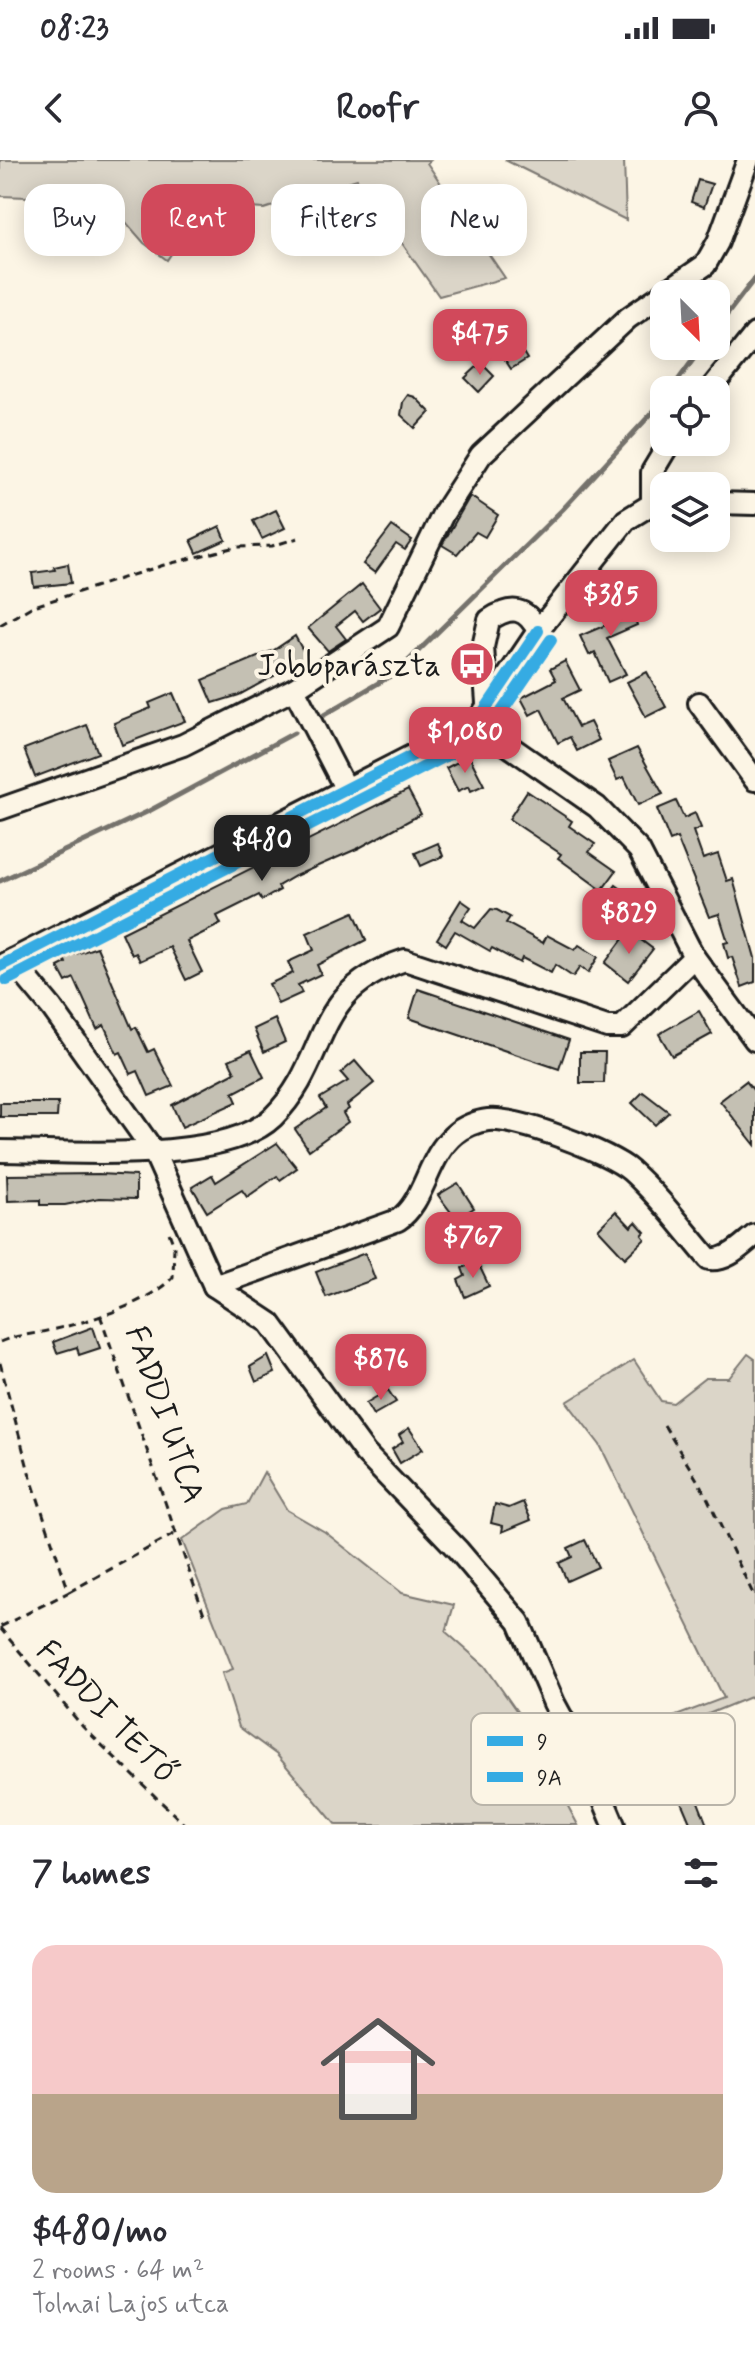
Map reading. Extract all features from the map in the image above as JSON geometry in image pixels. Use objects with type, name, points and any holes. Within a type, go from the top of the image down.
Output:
[{"type":"street","points":[[0,809],[183,745],[294,689],[388,627],[443,514],[481,455],[628,318],[705,265],[718,242],[748,160]]},
{"type":"street","points":[[721,376],[755,334]]},
{"type":"street","points":[[730,503],[755,504]]},
{"type":"street","points":[[559,1713],[519,1622],[458,1550],[365,1453],[270,1323],[214,1286],[153,1150],[52,1008],[6,963],[476,723],[538,631],[599,552],[626,520],[650,508]]},
{"type":"street","points":[[487,703],[483,647],[489,620],[503,610],[516,609],[527,614],[538,631]]},
{"type":"street","points":[[294,689],[345,788]]},
{"type":"street","points":[[699,703],[755,780]]},
{"type":"street","points":[[476,723],[597,807],[639,850],[694,957],[755,1040]]},
{"type":"street","points":[[0,1151],[201,1147],[245,1134],[272,1117],[297,1083],[336,1006],[361,978],[378,968],[405,960],[607,1027],[622,1027],[694,957]]},
{"type":"street","points":[[214,1286],[398,1220],[409,1212],[428,1170],[446,1144],[456,1133],[486,1120],[539,1130],[609,1155],[644,1184],[709,1259],[718,1260],[729,1255],[755,1235]]},
{"type":"street","points":[[606,1805],[614,1825]]},
{"type":"path","points":[[0,625],[31,607],[164,565],[236,547],[272,546],[298,538]]},
{"type":"path","name":"FADDI UTCA","points":[[0,1342],[100,1315],[149,1296],[173,1277],[174,1246],[164,1218]]},
{"type":"path","name":"FADDI UTCA","points":[[100,1315],[204,1614]]},
{"type":"path","points":[[0,1363],[29,1472],[69,1592]]},
{"type":"path","points":[[664,1425],[705,1493],[755,1598]]},
{"type":"path","name":"FADDI UTCA","points":[[0,1628],[176,1533]]},
{"type":"path","name":"FADDI TETŐ","points":[[0,1628],[83,1727],[185,1825]]},
{"type":"shaded area","points":[[0,160],[431,160],[427,163],[441,184],[421,184],[421,256],[490,256],[505,278],[439,296],[405,247],[405,184],[361,184],[357,179],[342,184],[271,184],[271,207],[264,209],[255,208],[255,184],[141,184],[141,240],[125,221],[125,184],[24,184],[24,197],[0,196]]},
{"type":"shaded area","points":[[505,160],[624,160],[626,220]]},
{"type":"shaded area","points":[[748,1354],[755,1359],[755,1695],[711,1713],[684,1713],[724,1698],[600,1445],[567,1402],[634,1360],[661,1401],[673,1403],[705,1378],[729,1378]]},
{"type":"shaded area","points":[[264,1472],[287,1510],[325,1532],[402,1593],[454,1605],[446,1632],[485,1666],[518,1713],[471,1713],[471,1805],[567,1805],[578,1825],[336,1825],[277,1755],[239,1727],[222,1673],[233,1669],[182,1540],[226,1509],[247,1504]]},
{"type":"building","points":[[698,180],[712,184],[704,207],[691,202]]},
{"type":"building","points":[[514,338],[527,359],[511,369],[498,349]]},
{"type":"building","points":[[481,363],[494,376],[479,392],[465,378]]},
{"type":"building","points":[[408,395],[415,397],[430,412],[415,428],[401,415],[403,402]]},
{"type":"building","points":[[470,496],[498,515],[485,537],[476,532],[457,554],[442,545]]},
{"type":"building","points":[[276,510],[285,528],[262,539],[253,521]]},
{"type":"building","points":[[220,526],[226,540],[197,553],[191,540]]},
{"type":"building","points":[[392,526],[412,540],[405,550],[396,544],[375,573],[363,564]]},
{"type":"building","points":[[68,564],[71,583],[34,587],[32,573],[55,570],[54,567]]},
{"type":"building","points":[[362,584],[380,608],[363,621],[355,611],[336,626],[346,639],[328,651],[308,628]]},
{"type":"building","points":[[628,596],[637,625],[607,638],[626,674],[608,682],[595,652],[589,655],[580,636],[613,622],[606,605]]},
{"type":"building","points":[[295,636],[307,658],[239,695],[213,703],[203,680],[274,650]]},
{"type":"building","points":[[565,661],[580,690],[563,698],[578,727],[590,722],[599,740],[577,751],[570,737],[558,743],[541,709],[530,715],[521,698],[556,680],[550,669]]},
{"type":"building","points":[[647,672],[666,707],[646,717],[627,682]]},
{"type":"building","points":[[173,693],[185,721],[122,745],[114,723],[151,708],[149,703]]},
{"type":"building","points":[[87,725],[98,753],[35,777],[24,749]]},
{"type":"building","points":[[637,748],[663,794],[638,805],[624,777],[617,780],[608,761]]},
{"type":"building","points":[[469,756],[484,785],[471,791],[469,786],[458,791],[446,768]]},
{"type":"building","points":[[408,790],[421,814],[359,848],[295,876],[278,886],[280,890],[262,900],[259,895],[217,916],[221,924],[187,941],[202,972],[186,980],[170,947],[140,961],[136,953],[132,955],[122,933]]},
{"type":"building","points":[[527,791],[572,821],[569,826],[595,844],[589,852],[616,871],[602,890],[558,858],[561,854],[509,819]]},
{"type":"building","points":[[676,801],[684,818],[695,813],[701,828],[693,831],[703,859],[718,854],[727,881],[733,879],[755,958],[755,982],[742,987],[732,957],[728,958],[724,943],[728,942],[719,914],[709,917],[677,838],[670,841],[657,809]]},
{"type":"building","points":[[438,843],[443,856],[421,866],[415,853]]},
{"type":"building","points":[[616,885],[638,901],[620,927],[597,911]]},
{"type":"building","points":[[461,900],[471,907],[462,920],[475,928],[491,909],[497,910],[510,917],[506,923],[543,943],[547,935],[575,950],[579,945],[598,957],[588,973],[580,967],[573,977],[555,965],[551,973],[522,958],[520,963],[492,948],[490,951],[455,931],[446,945],[437,939]]},
{"type":"building","points":[[354,912],[366,940],[317,965],[321,974],[298,985],[302,993],[278,1004],[269,984],[293,973],[288,962],[314,950],[307,933]]},
{"type":"building","points":[[629,931],[653,949],[628,981],[605,963]]},
{"type":"building","points":[[97,947],[132,1029],[136,1027],[148,1052],[154,1049],[173,1086],[149,1096],[138,1071],[131,1074],[121,1052],[117,1054],[104,1025],[97,1029],[74,978],[66,982],[58,967],[66,963],[64,958]]},
{"type":"building","points":[[418,989],[569,1040],[559,1069],[409,1018]]},
{"type":"building","points":[[699,1011],[712,1034],[672,1056],[659,1034]]},
{"type":"building","points":[[275,1019],[285,1042],[264,1052],[254,1029]]},
{"type":"building","points":[[251,1050],[264,1077],[233,1093],[237,1102],[182,1127],[172,1105],[235,1072],[229,1060]]},
{"type":"building","points":[[580,1052],[605,1052],[604,1083],[580,1083]]},
{"type":"building","points":[[355,1061],[374,1083],[347,1105],[349,1109],[343,1113],[348,1122],[309,1150],[295,1129],[326,1108],[320,1098],[348,1081],[341,1073]]},
{"type":"building","points":[[746,1081],[755,1092],[755,1145],[720,1101]]},
{"type":"building","points":[[643,1092],[669,1112],[655,1125],[632,1103]]},
{"type":"building","points":[[0,1103],[58,1103],[57,1117],[0,1117]]},
{"type":"building","points":[[277,1143],[297,1168],[280,1180],[277,1176],[247,1197],[242,1190],[207,1212],[192,1187],[212,1175],[216,1182]]},
{"type":"building","points":[[7,1175],[136,1176],[136,1199],[99,1198],[65,1205],[40,1205],[40,1200],[8,1201]]},
{"type":"building","points":[[458,1183],[474,1208],[456,1219],[438,1195]]},
{"type":"building","points":[[616,1211],[631,1227],[636,1222],[645,1232],[642,1235],[645,1239],[625,1258],[598,1229]]},
{"type":"building","points":[[365,1253],[375,1279],[326,1297],[316,1272]]},
{"type":"building","points":[[477,1261],[489,1286],[465,1297],[458,1280],[465,1276],[462,1268]]},
{"type":"building","points":[[93,1327],[100,1348],[79,1355],[77,1347],[57,1353],[53,1342]]},
{"type":"building","points":[[409,1341],[417,1360],[400,1368],[392,1349]]},
{"type":"building","points":[[268,1356],[275,1373],[256,1382],[250,1367]]},
{"type":"building","points":[[388,1390],[396,1402],[373,1415],[366,1403]]},
{"type":"building","points":[[409,1428],[423,1449],[400,1463],[392,1449],[403,1442],[399,1435]]},
{"type":"building","points":[[523,1502],[531,1520],[502,1532],[503,1526],[491,1523],[495,1504],[509,1508]]},
{"type":"building","points":[[585,1540],[598,1567],[567,1581],[559,1563],[572,1557],[568,1548]]},
{"type":"building","points":[[682,1805],[699,1805],[707,1825],[691,1825]]},
{"type":"waterway","points":[[730,311],[755,278]]},
{"type":"waterway","points":[[681,376],[693,360]]},
{"type":"waterway","points":[[324,715],[397,672],[563,509],[650,415]]},
{"type":"waterway","points":[[0,881],[149,811],[294,733]]},
{"type":"transit line","name":"9","points":[[0,966],[476,723],[538,631]]},
{"type":"transit line","name":"9A","points":[[7,980],[485,736],[551,640]]},
{"type":"place","name":"Jobbparászta","points":[[472,664]]}]
